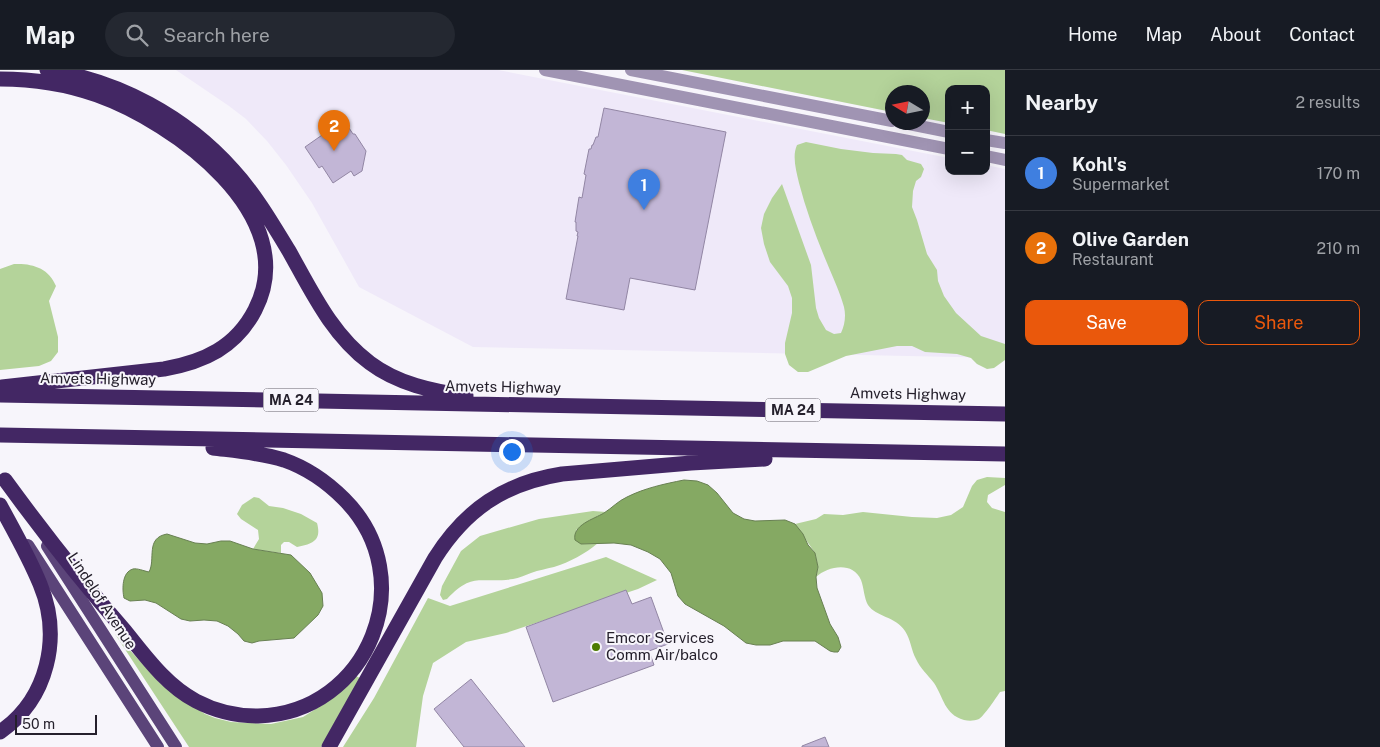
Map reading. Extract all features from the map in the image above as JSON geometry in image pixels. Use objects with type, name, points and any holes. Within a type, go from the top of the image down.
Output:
[{"type":"highway","points":[[47,70],[94,81],[152,105],[198,137],[217,153],[248,187],[264,210],[332,326],[357,352],[385,373],[408,383],[456,395],[582,406]]},
{"type":"highway","points":[[0,79],[56,84],[96,95],[145,117],[176,137],[202,157],[224,179],[250,214],[258,228],[263,243],[266,267],[263,290],[251,319],[242,331],[224,347],[203,359],[164,369],[0,387]]},
{"type":"highway","name":"Amvets Highway","points":[[0,395],[1005,414]]},
{"type":"highway","points":[[0,435],[1005,454]]},
{"type":"highway","points":[[3,476],[66,562],[157,669],[175,686],[196,701],[210,708],[242,716],[267,716],[283,713],[322,698],[347,676],[362,658],[375,631],[382,599],[382,582],[378,558],[369,534],[350,504],[336,490],[300,466],[268,456],[198,446],[89,437]]},
{"type":"highway","points":[[329,747],[445,542],[455,529],[480,507],[519,485],[536,479],[562,474],[691,463],[952,452]]},
{"type":"highway","points":[[0,505],[41,585],[50,627],[48,656],[38,690],[30,704],[19,717],[0,732]]},
{"type":"main road","name":"Lindelof Avenue","points":[[3,476],[176,747]]},
{"type":"main road","points":[[0,501],[158,747]]},
{"type":"street","points":[[545,70],[945,148]]},
{"type":"street","points":[[631,70],[885,120]]},
{"type":"street","points":[[930,128],[945,131]]},
{"type":"street","points":[[990,141],[1005,143]]},
{"type":"street","points":[[990,157],[1005,160]]},
{"type":"shaded area","points":[[176,70],[498,70],[945,157],[945,175],[990,175],[990,166],[1005,169],[1005,358],[473,347],[359,287],[312,203],[286,165],[246,119]]},
{"type":"shaded area","points":[[682,70],[1005,70],[1005,134],[990,131],[990,85],[945,85],[945,122],[930,119],[930,85],[885,85],[885,111]]},
{"type":"shaded area","points":[[806,142],[841,149],[902,155],[907,160],[921,164],[924,169],[921,177],[916,181],[912,207],[927,254],[937,270],[938,281],[944,296],[956,313],[981,336],[1005,344],[1005,360],[994,368],[987,369],[977,364],[971,358],[957,354],[925,352],[912,346],[897,346],[846,356],[808,372],[798,372],[789,365],[785,354],[785,343],[792,313],[792,298],[788,286],[770,262],[761,228],[764,214],[782,184],[811,265],[819,318],[826,330],[834,334],[841,333],[845,320],[845,310],[811,223],[797,173],[795,158],[797,145]]},
{"type":"shaded area","points":[[14,264],[27,264],[39,268],[49,275],[56,286],[49,301],[58,337],[58,352],[51,361],[39,366],[0,370],[0,269]]},
{"type":"shaded area","points":[[987,477],[1005,478],[1005,485],[988,495],[987,502],[992,508],[1005,512],[1005,691],[1000,692],[979,719],[968,721],[957,717],[948,710],[934,683],[914,656],[907,634],[901,626],[871,609],[857,574],[852,570],[840,567],[827,570],[816,577],[818,567],[815,553],[795,524],[816,519],[824,514],[843,515],[863,512],[937,518],[951,515],[963,507],[972,486],[977,480]]},
{"type":"shaded area","points":[[684,480],[697,481],[708,485],[733,513],[744,519],[755,521],[785,520],[795,524],[815,553],[818,567],[816,577],[817,588],[830,624],[838,637],[841,647],[838,652],[830,651],[815,641],[783,641],[770,645],[746,643],[724,626],[685,604],[678,596],[671,573],[660,559],[631,545],[614,543],[581,544],[575,540],[575,535],[580,526],[624,499],[648,489]]},
{"type":"shaded area","points":[[254,497],[259,498],[269,506],[301,514],[317,523],[317,538],[307,545],[297,547],[289,542],[284,542],[281,545],[281,553],[253,549],[259,539],[258,530],[241,519],[237,514],[242,505]]},
{"type":"shaded area","points":[[593,511],[606,512],[576,530],[581,544],[598,543],[588,551],[560,565],[515,579],[477,580],[456,590],[447,599],[443,600],[440,595],[442,586],[461,551],[480,536],[539,519]]},
{"type":"shaded area","points":[[167,534],[195,543],[207,544],[230,541],[253,549],[291,555],[310,573],[322,593],[323,606],[318,615],[294,638],[252,643],[244,641],[228,626],[217,621],[181,619],[156,603],[145,600],[130,601],[124,598],[123,586],[129,571],[139,569],[149,572],[153,544],[160,536]]},
{"type":"shaded area","points":[[606,557],[657,580],[638,589],[506,633],[466,642],[433,663],[423,696],[416,747],[343,747],[374,698],[428,598],[450,606]]},
{"type":"shaded area","points":[[115,634],[161,684],[205,714],[231,722],[271,724],[303,717],[330,700],[356,676],[360,678],[321,747],[189,747]]},
{"type":"building","points":[[604,108],[726,132],[695,290],[630,278],[624,310],[566,299],[578,236],[575,222],[579,197],[582,198],[589,149],[591,149],[596,137],[598,137]]},
{"type":"building","points":[[343,119],[366,151],[362,171],[354,176],[351,171],[333,183],[322,166],[319,168],[305,147],[325,133],[323,130]]},
{"type":"building","name":"Emcor Services Comm Air/balco","points":[[626,590],[632,604],[651,597],[668,644],[649,651],[654,665],[553,702],[526,627]]},
{"type":"building","points":[[471,679],[525,747],[464,747],[434,709]]},
{"type":"building","points":[[825,737],[829,747],[802,747],[802,746]]},
{"type":"place","name":"Olive Garden","points":[[334,151]]},
{"type":"place","name":"Kohl's","points":[[644,210]]},
{"type":"place","name":"Emcor Services Comm Air/balco","points":[[596,647]]}]
